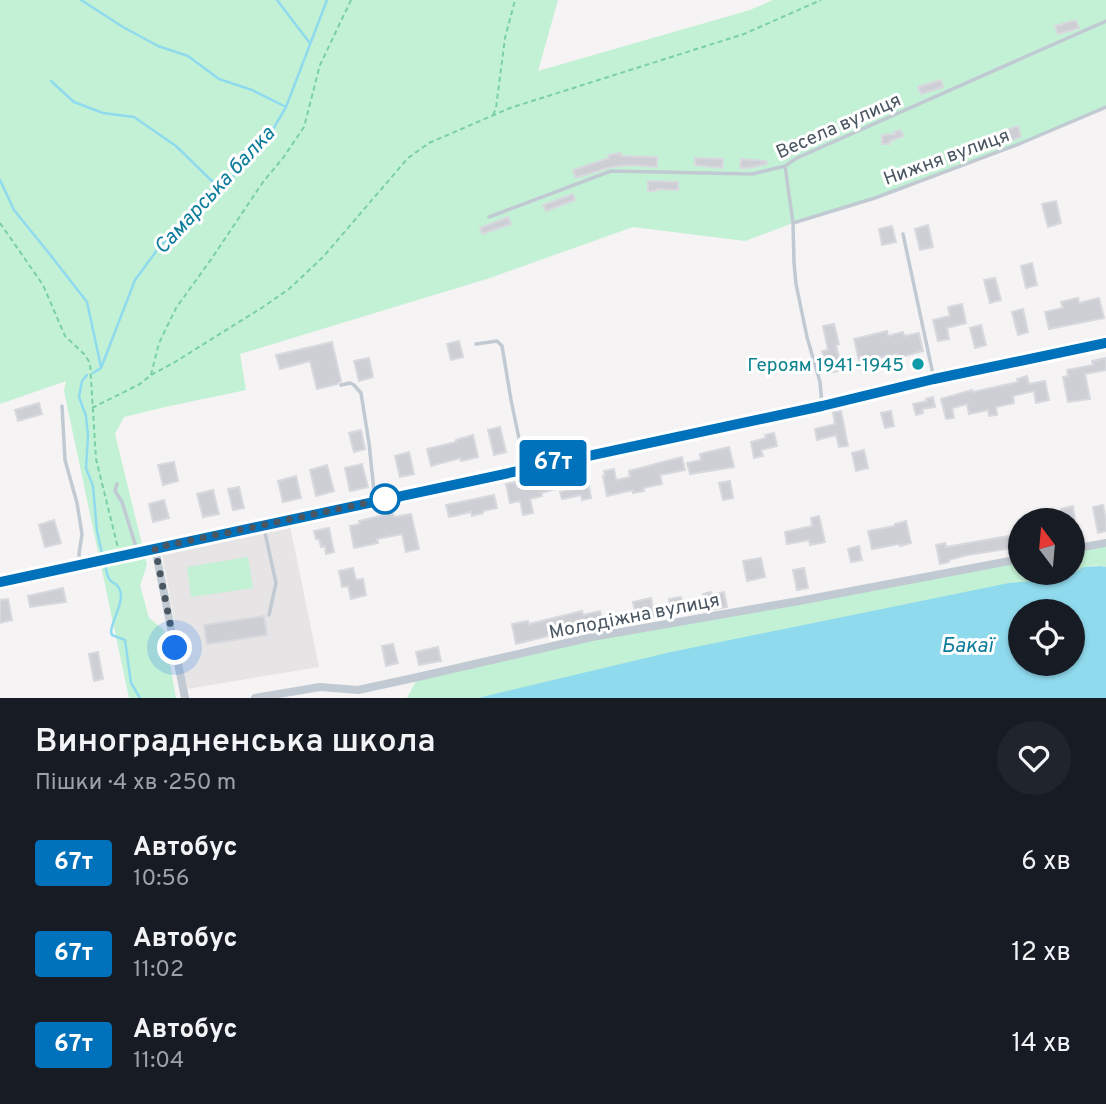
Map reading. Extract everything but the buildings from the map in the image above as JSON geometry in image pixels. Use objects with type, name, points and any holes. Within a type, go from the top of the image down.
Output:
[{"type":"street","points":[[0,582],[1106,343]]},
{"type":"street","points":[[1085,547],[1106,543]]},
{"type":"street","points":[[155,548],[185,698]]},
{"type":"street","name":"Молодіжна вулиця","points":[[255,698],[320,687],[359,694],[418,677],[592,636],[799,601],[1008,561]]},
{"type":"lane","name":"Весела вулиця","points":[[489,217],[611,171],[752,174],[785,166],[797,158],[1106,21]]},
{"type":"lane","name":"Нижня вулиця","points":[[793,223],[876,198],[1019,145],[1106,107]]},
{"type":"lane","points":[[785,166],[793,223],[796,284],[820,382],[822,406]]},
{"type":"lane","points":[[903,234],[934,379]]},
{"type":"lane","points":[[476,344],[497,341],[502,346],[526,469]]},
{"type":"lane","points":[[341,385],[350,383],[359,388],[361,393],[375,501]]},
{"type":"lane","points":[[62,406],[65,460],[82,534],[80,565]]},
{"type":"lane","points":[[117,484],[115,491],[122,502],[137,552]]},
{"type":"lane","points":[[264,525],[276,583],[269,615]]},
{"type":"path","points":[[151,375],[159,343],[176,308],[304,127],[320,65],[351,0]]},
{"type":"path","points":[[492,116],[496,108],[505,38],[515,0]]},
{"type":"path","points":[[92,408],[175,362],[289,289],[323,257],[396,170],[417,150],[429,143],[510,108],[735,37],[821,0]]},
{"type":"path","points":[[0,223],[43,285],[65,336],[90,363],[96,459],[119,557]]},
{"type":"shaded area","points":[[290,526],[319,667],[187,689],[162,554]]},
{"type":"green space","points":[[0,0],[558,0],[538,71],[750,10],[773,0],[1106,0],[1106,107],[1019,144],[875,198],[745,241],[633,227],[490,278],[240,354],[246,390],[124,417],[115,434],[147,565],[140,585],[149,618],[164,630],[176,698],[129,698],[64,391],[66,381],[0,404]]},
{"type":"green space","points":[[1106,543],[1106,567],[1085,568],[1085,547]]},
{"type":"green space","points":[[248,557],[253,588],[191,597],[187,567]]},
{"type":"green space","points":[[1008,561],[1008,585],[1012,585],[478,698],[407,698],[418,677],[592,637]]},
{"type":"water","name":"Бакаї","points":[[1085,567],[1106,567],[1106,698],[478,698],[671,652],[1008,583],[1085,585]]},
{"type":"waterway","points":[[81,0],[158,46],[188,56],[219,79],[252,90],[286,107]]},
{"type":"waterway","points":[[277,0],[309,42]]},
{"type":"waterway","name":"Самарська балка","points":[[93,373],[101,368],[135,280],[160,246],[249,161],[269,136],[286,107],[327,0]]},
{"type":"waterway","points":[[51,81],[74,102],[103,113],[134,117],[176,146],[218,187]]},
{"type":"waterway","points":[[0,180],[14,210],[87,302],[101,367]]},
{"type":"waterway","name":"Самарська балка","points":[[87,375],[82,381],[79,397],[86,416],[86,468],[93,486],[97,531],[103,558]]},
{"type":"waterway","name":"Самарська балка","points":[[105,564],[109,579],[118,586],[121,593],[111,632],[112,635],[125,640],[131,683],[140,698]]},
{"type":"bus line","name":"67т","points":[[0,582],[1106,343]]},
{"type":"place","name":"Героям 1941-1945","points":[[918,364]]},
{"type":"route","points":[[175,648],[155,548],[385,499]]}]
